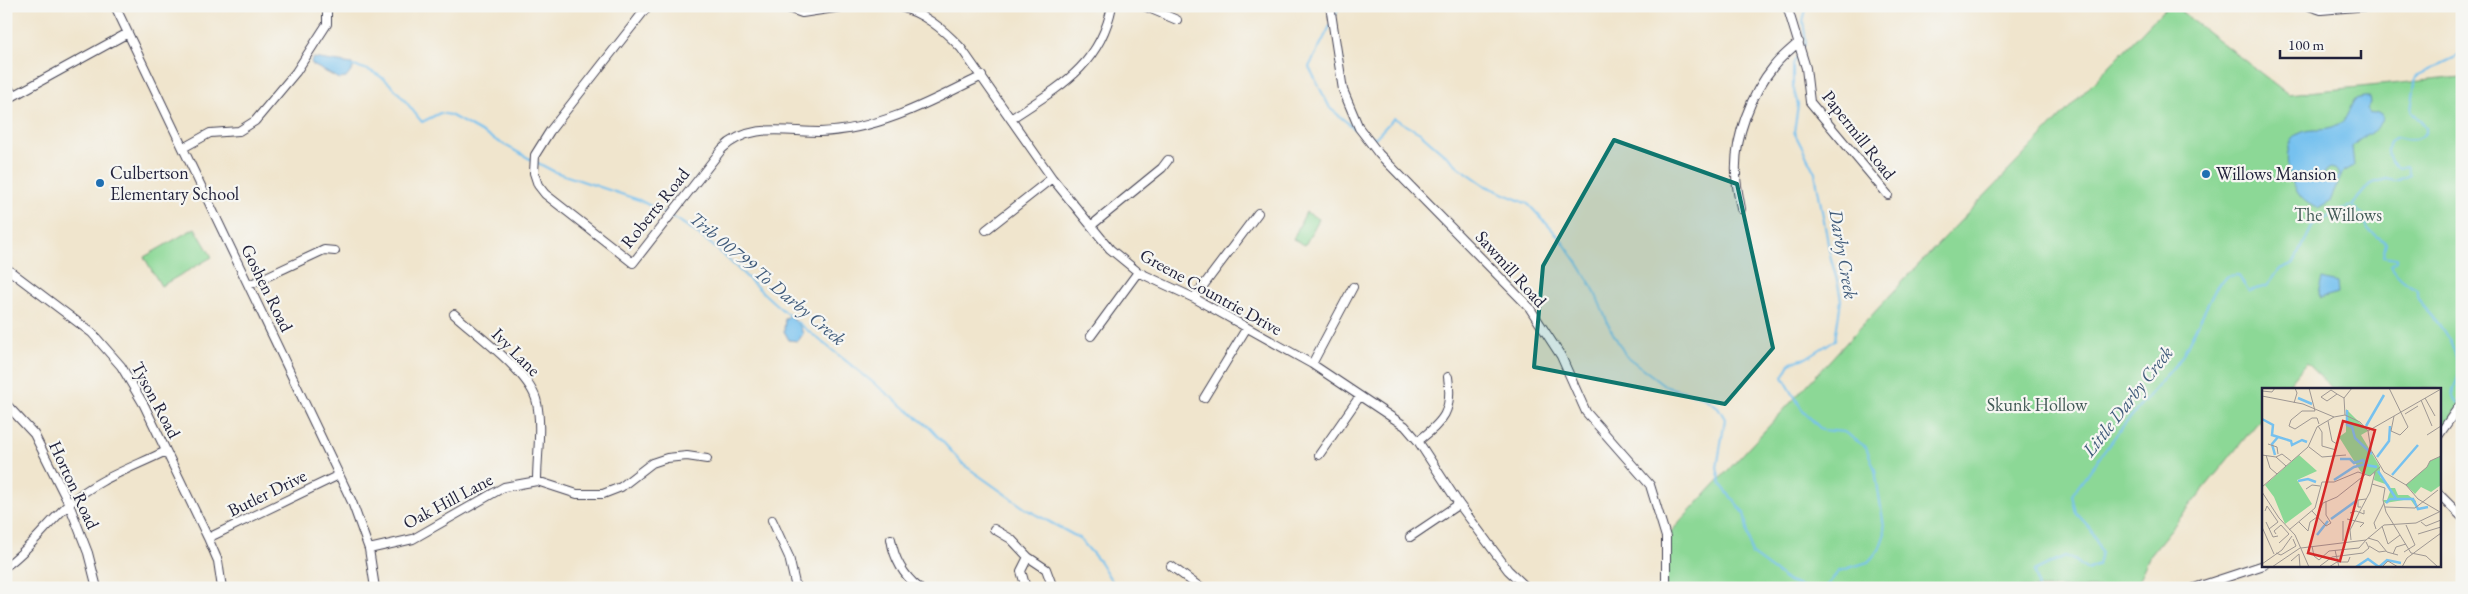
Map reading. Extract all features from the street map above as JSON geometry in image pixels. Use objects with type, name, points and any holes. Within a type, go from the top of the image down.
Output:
[{"type":"street","name":"Goshen Road","points":[[115,6],[339,475],[370,549],[375,588]]},
{"type":"street","points":[[183,148],[210,133],[239,131],[255,121],[296,72],[327,24],[328,6]]},
{"type":"street","name":"Roberts Road","points":[[648,6],[550,131],[535,155],[534,173],[538,185],[545,194],[633,263],[722,149],[735,139],[764,130],[829,131],[886,121],[927,104],[982,76]]},
{"type":"street","points":[[782,6],[802,13],[848,6]]},
{"type":"street","name":"Greene Countrie Drive","points":[[897,6],[913,11],[937,24],[961,48],[1012,118],[1052,178],[1110,249],[1138,272],[1194,298],[1246,329],[1312,364],[1405,426],[1418,441],[1458,504],[1508,570],[1527,588]]},
{"type":"street","points":[[1012,118],[1061,85],[1082,68],[1100,41],[1112,6]]},
{"type":"street","points":[[1144,6],[1178,20]]},
{"type":"street","name":"Sawmill Road","points":[[1330,6],[1343,90],[1359,128],[1379,154],[1529,307],[1561,356],[1586,412],[1650,485],[1666,537],[1666,588]]},
{"type":"street","name":"Papermill Road","points":[[1787,6],[1806,68],[1810,102],[1888,195]]},
{"type":"street","points":[[2309,6],[2321,10],[2368,6]]},
{"type":"street","points":[[6,83],[10,98],[128,33]]},
{"type":"street","points":[[1741,209],[1736,174],[1738,146],[1745,122],[1756,93],[1774,65],[1800,45]]},
{"type":"street","points":[[1092,225],[1162,168],[1168,160]]},
{"type":"street","points":[[986,230],[1052,178]]},
{"type":"street","points":[[1194,298],[1258,213]]},
{"type":"street","points":[[249,285],[324,250],[335,251]]},
{"type":"street","name":"Tyson Road","points":[[6,268],[92,333],[121,366],[144,405],[208,538],[218,561],[222,588]]},
{"type":"street","points":[[1091,336],[1138,272]]},
{"type":"street","points":[[1312,364],[1353,287]]},
{"type":"street","name":"Ivy Lane","points":[[454,314],[530,385],[537,402],[539,420],[537,480]]},
{"type":"street","points":[[1204,398],[1246,329]]},
{"type":"street","points":[[1418,441],[1438,426],[1446,412],[1450,402],[1448,377]]},
{"type":"street","points":[[1319,455],[1360,396]]},
{"type":"street","points":[[2440,434],[2462,402]]},
{"type":"street","name":"Horton Road","points":[[6,404],[34,434],[69,504],[88,553],[97,588]]},
{"type":"street","points":[[6,566],[18,557],[69,504],[86,491],[166,451]]},
{"type":"street","points":[[537,480],[577,494],[603,494],[622,486],[643,469],[667,458],[687,456],[707,459]]},
{"type":"street","name":"Butler Drive","points":[[208,538],[339,475]]},
{"type":"street","name":"Oak Hill Lane","points":[[370,549],[413,539],[504,487],[537,480]]},
{"type":"street","points":[[2440,495],[2462,517]]},
{"type":"street","points":[[1410,537],[1458,504]]},
{"type":"street","points":[[772,520],[789,558],[796,588]]},
{"type":"street","points":[[994,529],[1014,542],[1028,558],[1046,570],[1053,588]]},
{"type":"street","points":[[891,539],[893,552],[902,571],[919,588]]},
{"type":"street","points":[[1026,588],[1021,571],[1028,558]]},
{"type":"street","points":[[1171,566],[1201,588]]},
{"type":"street","points":[[2194,588],[2262,566]]},
{"type":"highlighted area","points":[[1614,140],[1737,184],[1773,348],[1725,404],[1534,367],[1543,266]]},
{"type":"green space","name":"Skunk Hollow","points":[[2167,6],[2174,6],[2288,94],[2462,77],[2462,402],[2440,434],[2440,388],[2332,388],[2306,363],[2286,388],[2262,388],[2262,417],[2150,555],[2135,588],[1666,588],[1666,537],[1922,261]]},
{"type":"green space","points":[[1306,212],[1319,219],[1305,245],[1293,239]]},
{"type":"green space","points":[[195,228],[212,257],[161,286],[144,257]]},
{"type":"water","points":[[313,58],[352,64],[353,69],[346,78],[339,79],[313,65],[311,62]]},
{"type":"water","points":[[2370,97],[2371,103],[2367,109],[2370,114],[2378,112],[2382,115],[2383,120],[2376,129],[2352,147],[2354,166],[2343,172],[2330,201],[2318,208],[2304,201],[2293,184],[2288,163],[2289,147],[2297,135],[2339,125],[2355,99]],"holes":[[[2330,168],[2336,170],[2339,175],[2333,182],[2328,182],[2324,177],[2325,172]]]},
{"type":"water","points":[[2322,279],[2337,283],[2338,293],[2320,298],[2318,294]]},
{"type":"water","points":[[791,316],[801,328],[803,334],[798,341],[789,340],[784,331],[785,318]]},
{"type":"waterway","points":[[1334,17],[1340,6]]},
{"type":"waterway","name":"Darby Creek","points":[[1803,47],[1806,43],[1803,21],[1807,6]]},
{"type":"waterway","points":[[1330,26],[1309,67],[1330,108],[1357,131]]},
{"type":"waterway","name":"Darby Creek","points":[[1799,54],[1793,64],[1793,87],[1798,105],[1794,132],[1815,173],[1831,259],[1841,300],[1835,340],[1806,358],[1791,362],[1783,377],[1803,411],[1822,430],[1844,432],[1866,447],[1875,470],[1885,533],[1879,550],[1868,562],[1839,571],[1825,588]]},
{"type":"waterway","name":"Little Darby Creek","points":[[2038,588],[2034,571],[2065,556],[2076,561],[2087,570],[2098,565],[2101,552],[2091,529],[2076,513],[2072,495],[2119,431],[2181,358],[2218,284],[2228,276],[2238,275],[2249,291],[2267,286],[2280,269],[2294,263],[2313,225],[2352,205],[2370,184],[2386,179],[2396,181],[2410,175],[2407,166],[2398,168],[2394,165],[2389,157],[2388,148],[2390,143],[2397,137],[2416,139],[2426,133],[2426,128],[2411,110],[2416,76],[2462,54]]},
{"type":"waterway","name":"Trib 00799 To Darby Creek","points":[[352,66],[375,73],[393,86],[422,122],[440,113],[450,115],[532,160]]},
{"type":"waterway","points":[[1368,135],[1375,138],[1394,118],[1420,133],[1459,167],[1486,186],[1528,204],[1560,238],[1577,262],[1593,288],[1610,328],[1626,356],[1667,387],[1701,396],[1718,407],[1725,419],[1717,468],[1721,485],[1744,513],[1752,555],[1789,582],[1806,588]]},
{"type":"waterway","name":"Trib 00799 To Darby Creek","points":[[536,162],[555,172],[639,200],[668,215]]},
{"type":"waterway","points":[[2352,205],[2363,216],[2368,229],[2386,243],[2383,256],[2396,258],[2396,261],[2391,265],[2394,271],[2405,282],[2417,289],[2418,299],[2450,341],[2459,371],[2453,391],[2454,399],[2458,403]]},
{"type":"waterway","name":"Trib 00799 To Darby Creek","points":[[672,217],[704,238],[791,317]]},
{"type":"waterway","name":"Trib 00799 To Darby Creek","points":[[797,322],[929,427],[964,465],[1026,509],[1079,538],[1100,562],[1116,588]]},
{"type":"place","name":"Willows Mansion","points":[[2206,174]]},
{"type":"place","name":"Culbertson Elementary School","points":[[100,183]]},
{"type":"park label","name":"The Willows","points":[[2338,215]]}]
